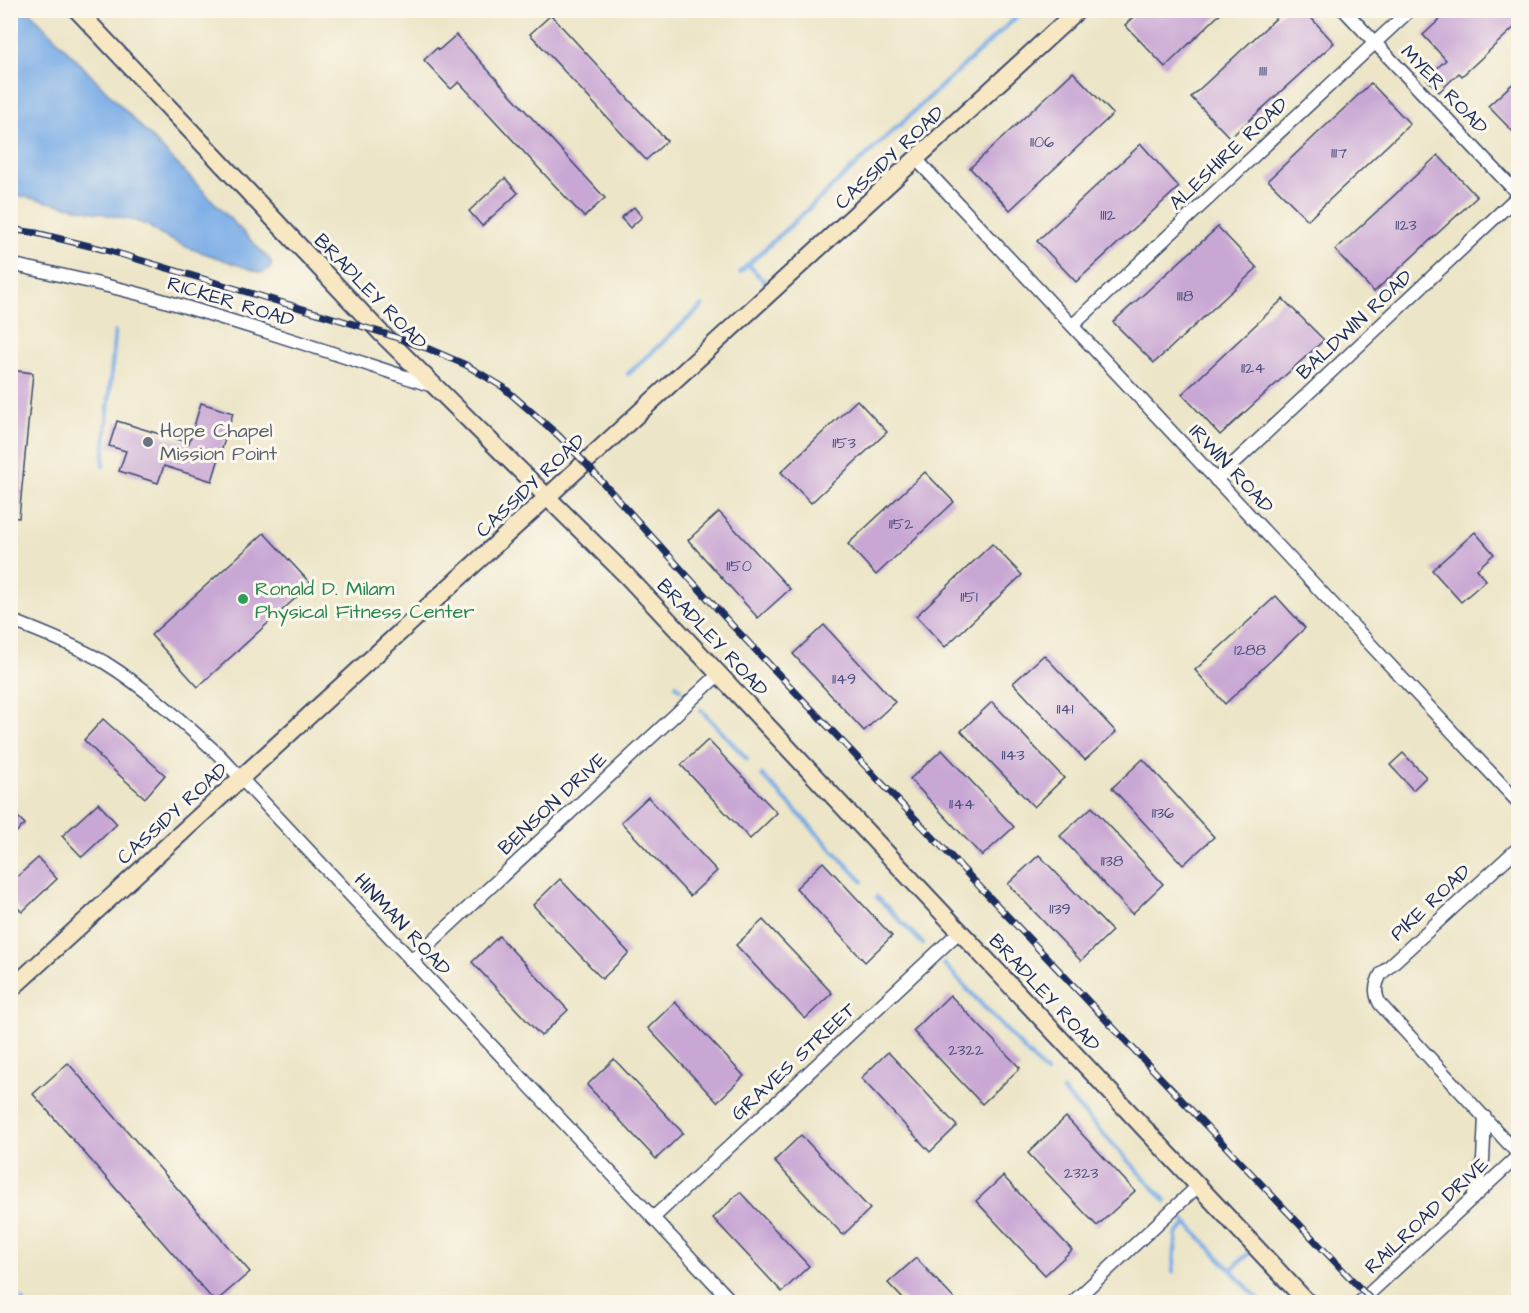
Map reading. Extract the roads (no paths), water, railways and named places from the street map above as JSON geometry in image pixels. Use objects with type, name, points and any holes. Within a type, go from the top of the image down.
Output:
[{"type":"street","name":"BRADLEY ROAD","points":[[77,10],[380,332],[626,575],[1307,1302]]},
{"type":"street","name":"CASSIDY ROAD","points":[[10,990],[1078,10]]},
{"type":"street","name":"MYER ROAD","points":[[1344,10],[1518,195]]},
{"type":"street","name":"ALESHIRE ROAD","points":[[1072,325],[1410,10]]},
{"type":"street","name":"IRWIN ROAD","points":[[917,160],[1518,802]]},
{"type":"street","name":"BALDWIN ROAD","points":[[1216,480],[1518,195]]},
{"type":"street","name":"RICKER ROAD","points":[[10,264],[156,298],[436,387]]},
{"type":"street","name":"HINMAN ROAD","points":[[10,620],[72,645],[104,663],[167,708],[220,756],[732,1302]]},
{"type":"street","name":"BENSON DRIVE","points":[[411,961],[719,674]]},
{"type":"street","name":"PIKE ROAD","points":[[1485,1117],[1380,1004],[1376,982],[1381,974],[1518,848]]},
{"type":"street","name":"GRAVES STREET","points":[[653,1218],[960,932]]},
{"type":"street","points":[[1485,1117],[1518,1155]]},
{"type":"street","points":[[1473,1198],[1483,1160],[1485,1117]]},
{"type":"street","name":"RAILROAD DRIVE","points":[[1360,1302],[1518,1155]]},
{"type":"street","points":[[1073,1302],[1198,1186]]},
{"type":"water","points":[[10,11],[29,11],[271,261],[271,267],[263,273],[259,272],[189,248],[136,221],[11,194]]},
{"type":"waterway","points":[[740,272],[1024,10]]},
{"type":"waterway","points":[[748,264],[759,276]]},
{"type":"waterway","points":[[762,279],[769,287]]},
{"type":"waterway","points":[[628,374],[702,306]]},
{"type":"waterway","points":[[103,466],[115,332]]},
{"type":"waterway","points":[[676,685],[680,689]]},
{"type":"waterway","points":[[701,710],[747,759]]},
{"type":"waterway","points":[[762,775],[862,881]]},
{"type":"waterway","points":[[877,897],[923,944]]},
{"type":"waterway","points":[[944,964],[1046,1073]]},
{"type":"waterway","points":[[1063,1091],[1166,1201]]},
{"type":"waterway","points":[[1181,1217],[1261,1302]]},
{"type":"waterway","points":[[1173,1272],[1177,1233],[1187,1224]]},
{"type":"waterway","points":[[1231,1270],[1253,1249]]},
{"type":"railway","points":[[10,229],[110,251],[380,332],[466,365],[503,387],[559,436],[585,463],[730,623],[1373,1302]]},
{"type":"place","name":"Hope Chapel Mission Point","points":[[148,442]]},
{"type":"place","name":"Ronald D. Milam Physical Fitness Center","points":[[243,599]]}]
